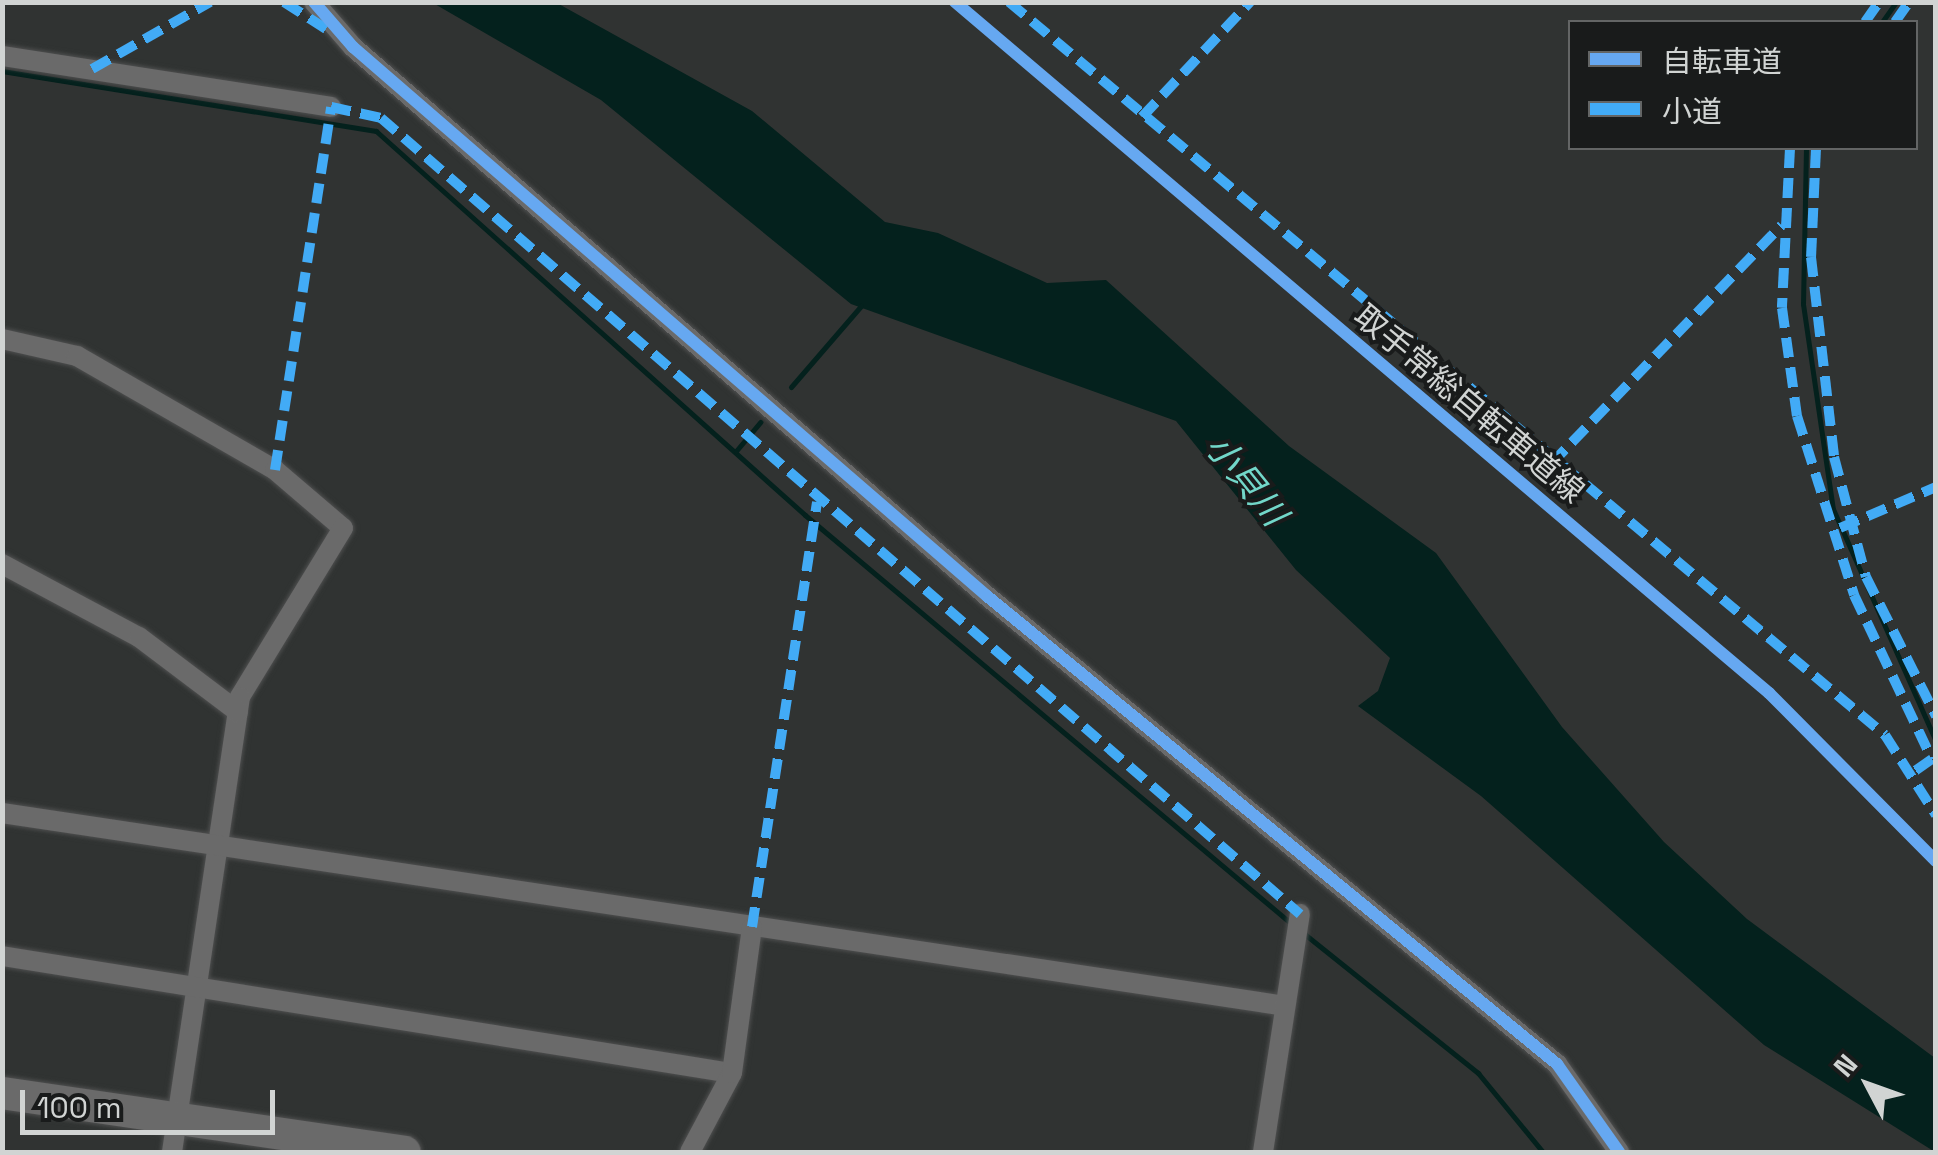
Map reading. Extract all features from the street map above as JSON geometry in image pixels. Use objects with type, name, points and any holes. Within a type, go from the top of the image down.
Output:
[{"type":"main road","points":[[2,1093],[405,1152]]},
{"type":"street","points":[[314,2],[352,47],[988,596],[1557,1064],[1619,1152]]},
{"type":"street","points":[[2,56],[331,107]]},
{"type":"street","points":[[2,340],[77,356],[275,470],[343,528],[238,712],[172,1152]]},
{"type":"street","points":[[2,564],[138,637],[238,712]]},
{"type":"street","points":[[2,813],[1285,1006]]},
{"type":"street","points":[[1263,1152],[1298,924]]},
{"type":"street","points":[[690,1152],[732,1073],[752,927]]},
{"type":"street","points":[[2,956],[732,1073]]},
{"type":"water","name":"小貝川","points":[[433,3],[557,3],[752,111],[885,222],[938,233],[1047,283],[1106,280],[1289,446],[1436,553],[1562,727],[1664,842],[1747,919],[1935,1058],[1935,1152],[1764,1045],[1481,796],[1358,706],[1378,691],[1390,658],[1296,570],[1176,421],[851,304],[601,100]]},
{"type":"waterway","points":[[1883,20],[1896,2]]},
{"type":"waterway","points":[[2,71],[376,131],[805,515],[1293,925]]},
{"type":"waterway","points":[[1806,150],[1803,304],[1833,509],[1936,741]]},
{"type":"waterway","points":[[791,387],[861,306]]},
{"type":"waterway","points":[[736,451],[760,422]]},
{"type":"waterway","points":[[1302,932],[1478,1073],[1543,1152]]},
{"type":"marked path","points":[[92,69],[210,2]]},
{"type":"marked path","points":[[284,2],[326,29]]},
{"type":"marked path","points":[[1009,2],[1885,735],[1936,815]]},
{"type":"marked path","points":[[1142,117],[1250,2]]},
{"type":"marked path","points":[[1866,20],[1879,2]]},
{"type":"marked path","points":[[1896,20],[1909,2]]},
{"type":"marked path","points":[[275,470],[331,107],[381,118],[1300,914]]},
{"type":"marked path","points":[[1790,150],[1782,308],[1797,416],[1854,595],[1932,759],[1912,773]]},
{"type":"marked path","points":[[1816,150],[1811,257],[1834,457],[1866,577],[1936,716]]},
{"type":"marked path","points":[[1551,464],[1782,225]]},
{"type":"marked path","points":[[1840,528],[1936,487]]},
{"type":"marked path","points":[[752,927],[817,502]]},
{"type":"cycle path","points":[[314,2],[353,47],[987,596],[1557,1064],[1619,1152]]},
{"type":"cycle path","name":"取手常総自転車道線","points":[[955,2],[1769,693],[1936,861]]}]
